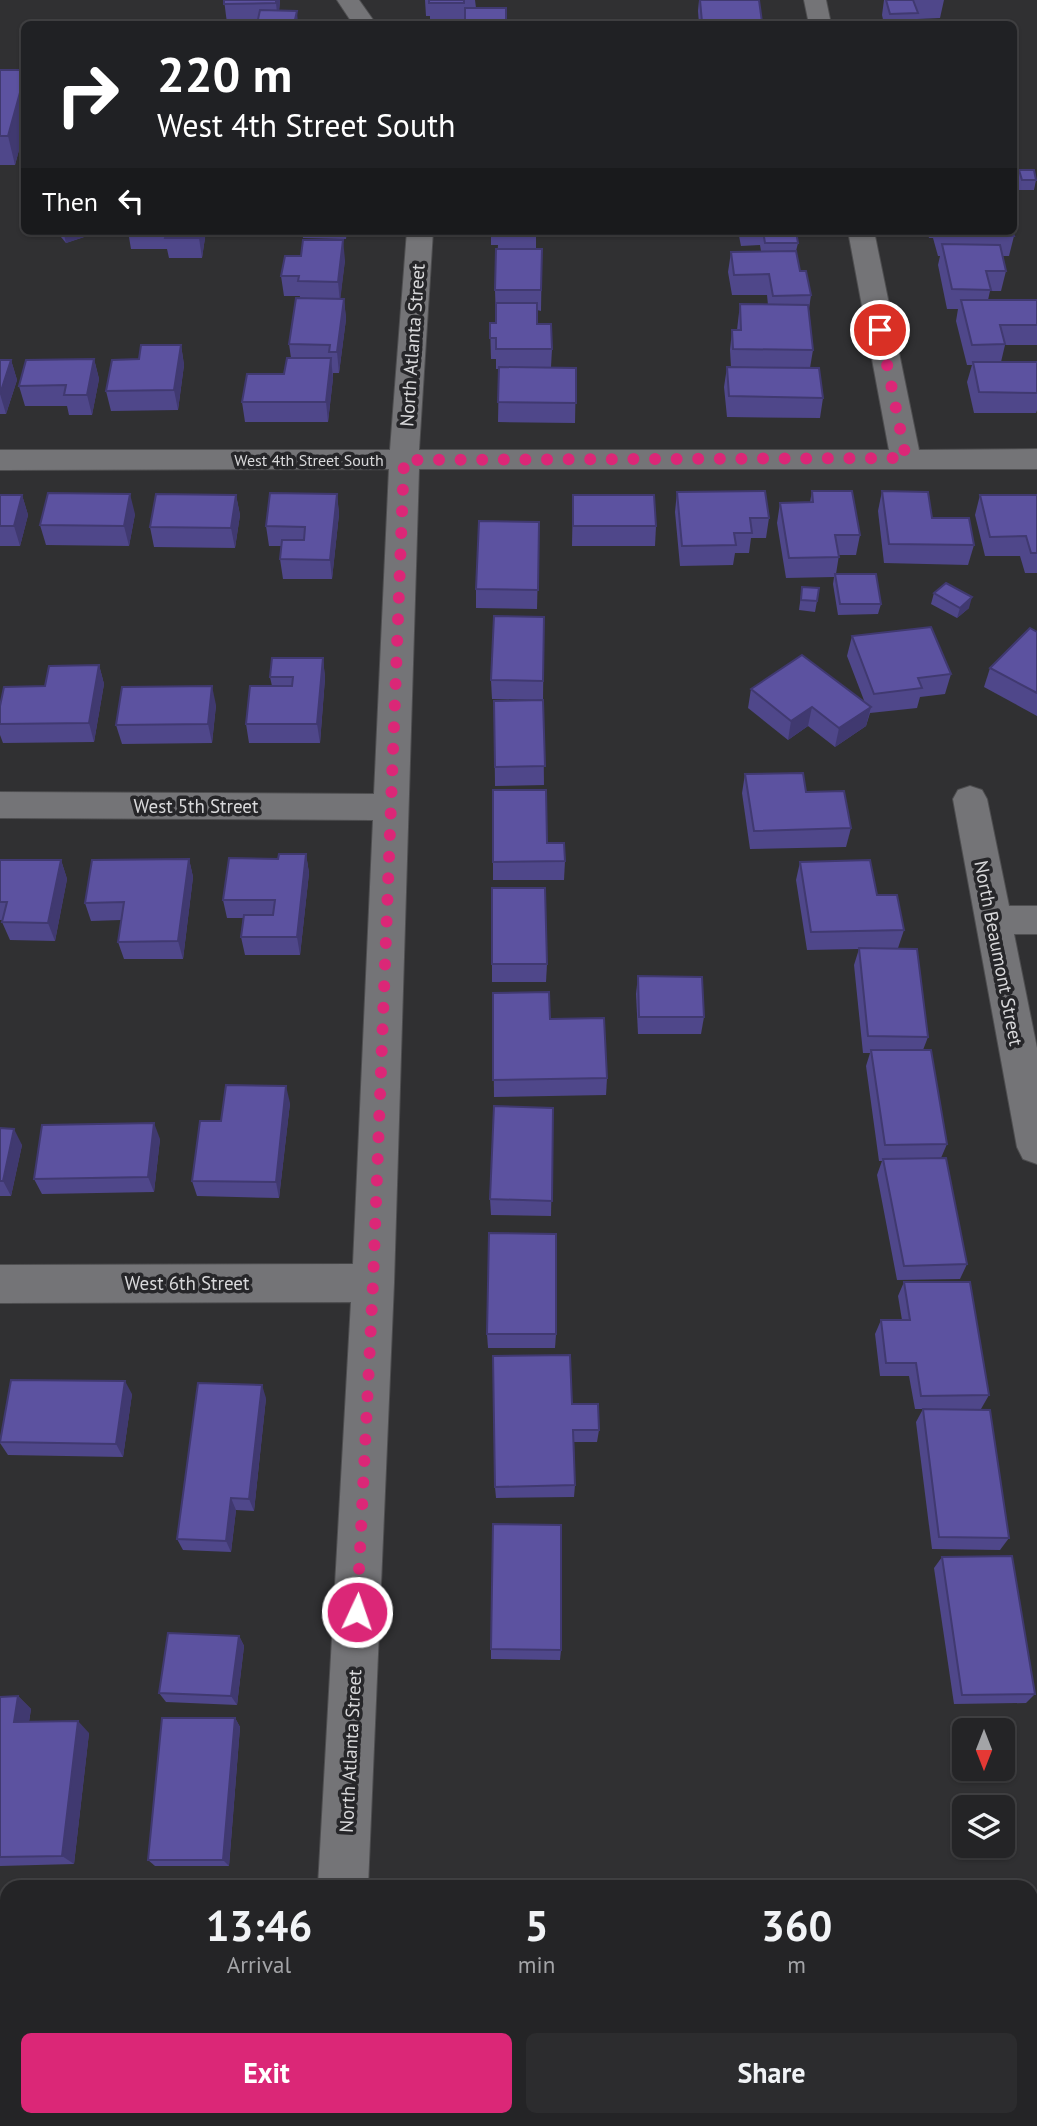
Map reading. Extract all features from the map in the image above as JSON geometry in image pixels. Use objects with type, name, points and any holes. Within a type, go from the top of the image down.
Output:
[{"type":"street","points":[[348,0],[362,21]]},
{"type":"street","points":[[815,0],[819,21]]},
{"type":"street","name":"North Atlanta Street","points":[[343,1880],[373,1283],[404,460],[421,235]]},
{"type":"street","points":[[862,235],[906,458]]},
{"type":"street","name":"West 4th Street South","points":[[0,460],[1037,459]]},
{"type":"street","name":"North Beaumont Street","points":[[970,799],[1037,1147]]},
{"type":"street","name":"West 5th Street","points":[[0,805],[392,807]]},
{"type":"street","points":[[993,920],[1037,920]]},
{"type":"street","name":"West 6th Street","points":[[0,1284],[373,1283]]},
{"type":"building","points":[[224,0],[276,0],[276,3],[224,4]]},
{"type":"building","points":[[429,0],[464,0],[464,3],[429,3]]},
{"type":"building","points":[[700,0],[759,0],[762,21],[702,21]]},
{"type":"building","points":[[886,0],[913,0],[918,13],[890,14]]},
{"type":"building","points":[[465,8],[506,8],[506,21],[465,21]]},
{"type":"building","points":[[260,10],[297,11],[295,21],[258,21]]},
{"type":"building","points":[[0,70],[21,70],[21,89],[8,136],[0,136]]},
{"type":"building","points":[[1019,170],[1034,170],[1036,180],[1022,180]]},
{"type":"building","points":[[166,235],[199,235],[199,238],[165,238]]},
{"type":"building","points":[[764,235],[797,235],[798,243],[765,243]]},
{"type":"building","points":[[942,235],[1014,236],[942,236]]},
{"type":"building","points":[[303,240],[343,240],[338,282],[298,281],[299,276],[281,276],[285,256],[301,256]]},
{"type":"building","points":[[942,244],[1000,245],[1006,271],[986,271],[991,290],[952,289]]},
{"type":"building","points":[[496,249],[542,249],[541,290],[495,290]]},
{"type":"building","points":[[796,251],[800,271],[806,271],[811,295],[773,296],[769,274],[734,275],[731,252]]},
{"type":"building","points":[[296,298],[344,299],[337,352],[329,352],[330,345],[289,344]]},
{"type":"building","points":[[961,300],[1037,300],[1037,325],[1000,325],[1005,344],[972,345]]},
{"type":"building","points":[[496,303],[537,303],[537,324],[551,324],[552,349],[496,349],[496,338],[490,338],[490,323],[496,323]]},
{"type":"building","points":[[740,304],[808,305],[813,350],[733,349],[732,330],[741,330]]},
{"type":"building","points":[[141,345],[181,345],[174,390],[106,391],[112,360],[139,359]]},
{"type":"building","points":[[287,358],[331,358],[326,402],[242,402],[247,374],[284,374]]},
{"type":"building","points":[[94,359],[87,395],[64,395],[66,385],[19,386],[26,360]]},
{"type":"building","points":[[0,360],[11,360],[0,394]]},
{"type":"building","points":[[973,362],[1037,362],[1037,393],[979,392]]},
{"type":"building","points":[[499,367],[576,368],[576,403],[498,402]]},
{"type":"building","points":[[727,367],[819,368],[823,398],[729,396]]},
{"type":"building","points":[[765,491],[769,518],[750,518],[752,533],[734,533],[736,545],[682,546],[677,492]]},
{"type":"building","points":[[812,491],[852,491],[860,535],[835,535],[839,557],[789,558],[780,503],[813,502]]},
{"type":"building","points":[[882,491],[928,492],[932,518],[969,518],[974,545],[889,544]]},
{"type":"building","points":[[48,493],[130,494],[124,526],[40,525]]},
{"type":"building","points":[[270,493],[337,494],[330,560],[280,559],[282,540],[304,540],[305,527],[266,526]]},
{"type":"building","points":[[156,494],[236,495],[231,528],[150,527]]},
{"type":"building","points":[[0,495],[22,495],[14,526],[0,526]]},
{"type":"building","points":[[573,495],[654,495],[656,526],[573,526]]},
{"type":"building","points":[[980,495],[1037,495],[1037,553],[1031,553],[1026,536],[990,537]]},
{"type":"building","points":[[479,521],[539,522],[538,590],[476,589]]},
{"type":"building","points":[[835,574],[876,574],[881,604],[840,604]]},
{"type":"building","points":[[946,583],[972,597],[960,608],[934,593]]},
{"type":"building","points":[[802,587],[819,588],[817,601],[801,600]]},
{"type":"building","points":[[494,616],[544,617],[543,681],[491,680]]},
{"type":"building","points":[[931,627],[951,674],[918,678],[922,688],[874,694],[852,636]]},
{"type":"building","points":[[1030,628],[1037,632],[1037,693],[990,668]]},
{"type":"building","points":[[802,655],[871,707],[839,728],[812,707],[791,721],[751,689]]},
{"type":"building","points":[[272,658],[323,658],[317,724],[246,724],[250,686],[292,686],[293,677],[270,677]]},
{"type":"building","points":[[99,665],[89,723],[0,724],[4,687],[45,686],[49,666]]},
{"type":"building","points":[[212,686],[208,724],[116,725],[122,687]]},
{"type":"building","points":[[543,700],[545,766],[495,767],[494,701]]},
{"type":"building","points":[[803,773],[806,792],[844,791],[851,828],[754,831],[745,774]]},
{"type":"building","points":[[493,790],[546,790],[547,843],[564,843],[565,861],[493,862]]},
{"type":"building","points":[[279,854],[306,854],[297,937],[241,937],[244,915],[273,915],[275,900],[223,900],[229,858],[278,859]]},
{"type":"building","points":[[189,859],[178,941],[118,942],[124,902],[85,903],[92,860]]},
{"type":"building","points":[[0,860],[61,860],[48,923],[2,922],[7,902],[0,902]]},
{"type":"building","points":[[870,860],[877,895],[897,895],[904,930],[811,932],[800,862]]},
{"type":"building","points":[[492,888],[545,888],[547,964],[492,964]]},
{"type":"building","points":[[859,948],[917,949],[928,1037],[868,1036]]},
{"type":"building","points":[[638,976],[702,977],[704,1017],[639,1017]]},
{"type":"building","points":[[549,992],[550,1019],[604,1018],[607,1078],[493,1080],[493,993]]},
{"type":"building","points":[[871,1050],[931,1050],[947,1144],[885,1145]]},
{"type":"building","points":[[226,1085],[286,1086],[276,1182],[192,1181],[200,1121],[221,1121]]},
{"type":"building","points":[[494,1106],[553,1108],[552,1201],[490,1199]]},
{"type":"building","points":[[154,1123],[148,1177],[34,1179],[42,1125]]},
{"type":"building","points":[[0,1128],[14,1129],[3,1181],[0,1181]]},
{"type":"building","points":[[946,1158],[967,1264],[904,1266],[883,1159]]},
{"type":"building","points":[[489,1233],[556,1234],[556,1334],[487,1334]]},
{"type":"building","points":[[904,1282],[970,1282],[989,1395],[921,1396],[916,1363],[886,1363],[881,1320],[910,1320]]},
{"type":"building","points":[[570,1355],[572,1404],[598,1404],[599,1430],[573,1430],[575,1485],[495,1487],[493,1356]]},
{"type":"building","points":[[11,1380],[125,1381],[116,1444],[0,1442]]},
{"type":"building","points":[[198,1383],[262,1385],[249,1499],[231,1498],[226,1541],[177,1539]]},
{"type":"building","points":[[923,1409],[990,1410],[1009,1538],[939,1537]]},
{"type":"building","points":[[493,1524],[561,1525],[561,1650],[491,1649]]},
{"type":"building","points":[[1012,1556],[1035,1694],[962,1695],[942,1557]]},
{"type":"building","points":[[168,1633],[239,1636],[231,1696],[159,1693]]},
{"type":"building","points":[[18,1696],[14,1722],[78,1721],[62,1856],[0,1857],[0,1697]]},
{"type":"building","points":[[162,1718],[235,1718],[223,1860],[148,1860]]},
{"type":"route","points":[[357,1612],[373,1283],[404,460],[906,458],[880,330]]}]
